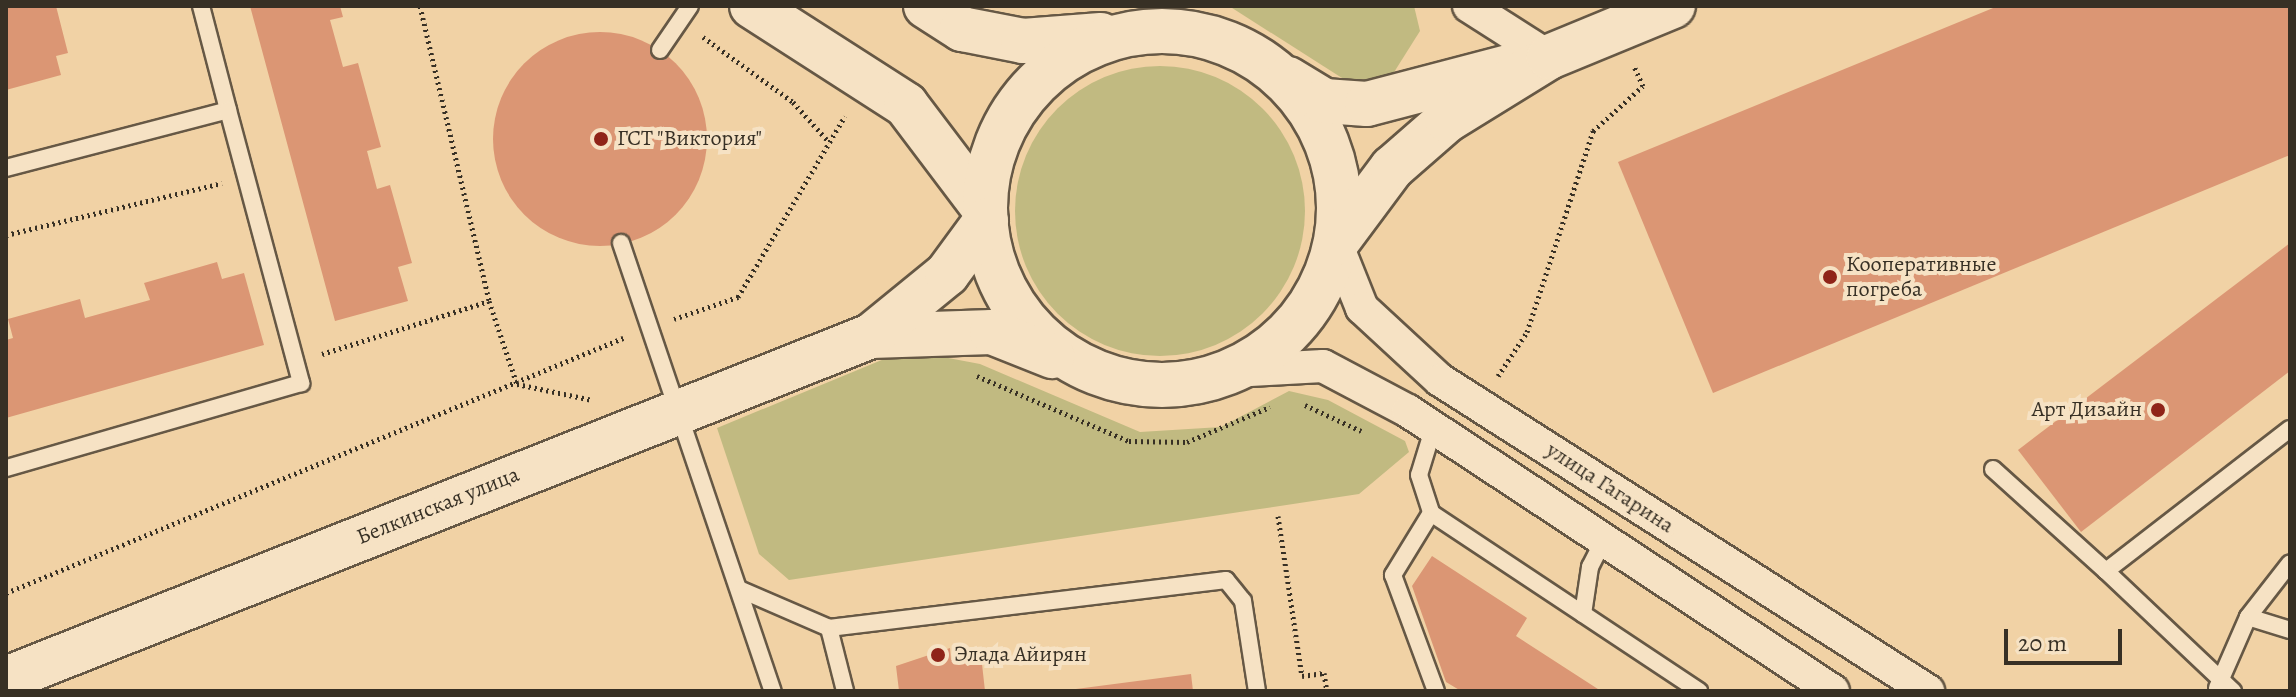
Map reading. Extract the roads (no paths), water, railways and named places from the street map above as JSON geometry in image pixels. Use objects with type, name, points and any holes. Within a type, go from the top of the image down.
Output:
[{"type":"main road","points":[[752,6],[869,78],[940,141],[985,214]]},
{"type":"main road","points":[[926,6],[962,29],[1023,41],[1131,32],[1196,34],[1234,45],[1324,101],[1367,104],[1549,57],[1673,6]]},
{"type":"main road","points":[[1131,32],[1073,53],[1025,93],[994,147],[985,214],[991,260],[1014,307],[1049,345],[1094,372],[1171,384],[1232,371],[1300,320],[1336,243],[1392,168],[1447,120],[1549,57]]},
{"type":"main road","points":[[1278,73],[1309,108],[1330,150],[1339,196],[1336,243]]},
{"type":"main road","name":"Белкинская улица","points":[[6,679],[677,410],[871,336],[947,274],[985,214]]},
{"type":"main road","name":"Белкинская улица","points":[[871,336],[992,332],[1094,372]]},
{"type":"street","points":[[1469,6],[1549,57]]},
{"type":"street","name":"улица Гагарина","points":[[1336,243],[1362,308],[1440,380],[1928,691]]},
{"type":"street","name":"улица Гагарина","points":[[1232,371],[1323,366],[1434,426],[1833,691]]},
{"type":"lane","points":[[6,468],[301,383],[201,6]]},
{"type":"lane","points":[[660,50],[686,12]]},
{"type":"lane","points":[[6,168],[228,110]]},
{"type":"lane","points":[[621,243],[773,691]]},
{"type":"lane","points":[[1434,426],[1419,475],[1431,513],[1699,691]]},
{"type":"lane","points":[[2106,571],[2290,429]]},
{"type":"lane","points":[[1993,469],[2106,571],[2223,688],[2248,617],[2290,563]]},
{"type":"lane","points":[[1431,513],[1393,575],[1436,691]]},
{"type":"lane","points":[[1583,614],[1590,567],[1604,539]]},
{"type":"lane","points":[[739,589],[829,628],[1226,580],[1243,601],[1257,691]]},
{"type":"lane","points":[[2248,617],[2290,630]]},
{"type":"lane","points":[[829,628],[845,691]]},
{"type":"place","name":"ГСТ \"Виктория\"","points":[[601,139]]},
{"type":"place","name":"Кооперативные погреба","points":[[1830,277]]},
{"type":"place","name":"Арт Дизайн","points":[[2158,410]]},
{"type":"place","name":"Элада Айирян","points":[[938,655]]}]
